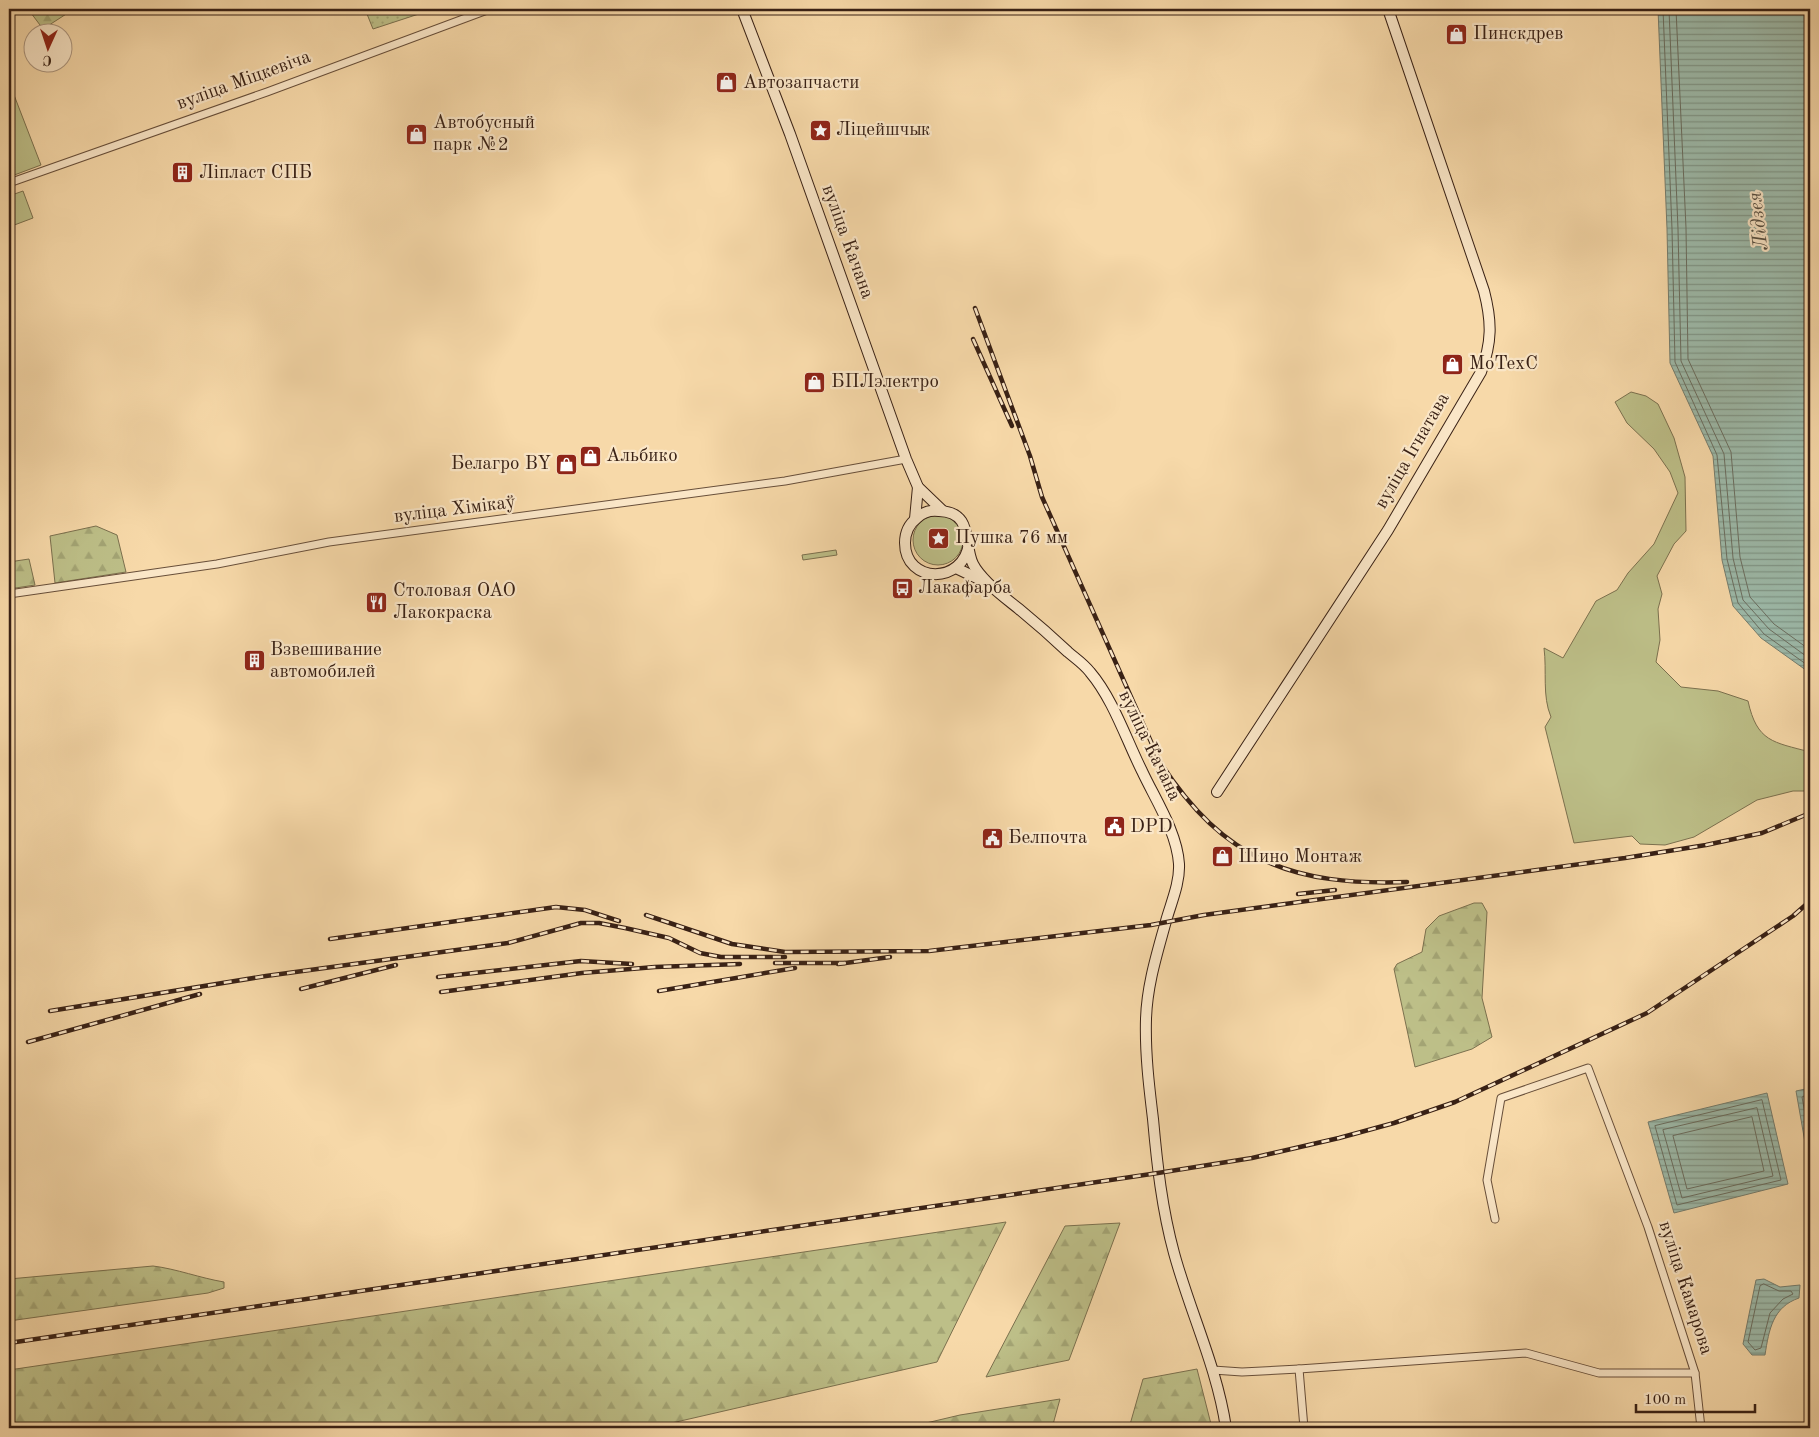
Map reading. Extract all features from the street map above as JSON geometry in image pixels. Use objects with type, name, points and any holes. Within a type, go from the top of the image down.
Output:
[{"type":"main road","name":"вуліца Качана","points":[[742,9],[788,129],[906,459],[918,487],[943,511],[954,515],[962,522],[967,531],[973,563],[988,584]]},
{"type":"main road","name":"вуліца Ігнатава","points":[[1217,792],[1388,530],[1481,372],[1489,350],[1490,323],[1484,291],[1388,9]]},
{"type":"main road","name":"вуліца Качана","points":[[918,487],[915,519],[906,534],[905,542],[906,551],[913,564],[924,572],[932,574],[949,572],[956,568],[988,584],[1090,671],[1110,704],[1166,823],[1177,852],[1178,880],[1150,981],[1148,1000],[1148,1073],[1163,1205],[1174,1254],[1213,1370],[1222,1403],[1226,1428]]},
{"type":"main road","points":[[915,519],[928,512],[943,511]]},
{"type":"main road","points":[[956,568],[966,557],[969,542]]},
{"type":"street","name":"вуліца Міцкевіча","points":[[9,183],[267,92],[490,9]]},
{"type":"street","name":"вуліца Хімікаў","points":[[9,594],[217,564],[329,542],[784,481],[906,459]]},
{"type":"street","name":"вуліца Камарова","points":[[1213,1370],[1242,1372],[1299,1369],[1526,1353],[1599,1374],[1695,1373],[1648,1227],[1588,1068],[1500,1098],[1487,1180],[1496,1218]]},
{"type":"street","points":[[1299,1369],[1304,1428]]},
{"type":"street","points":[[1695,1373],[1701,1428]]},
{"type":"green space","points":[[28,9],[74,9],[54,22],[38,22]]},
{"type":"green space","points":[[365,9],[434,9],[373,29]]},
{"type":"green space","points":[[9,82],[41,165],[9,177]]},
{"type":"green space","points":[[23,191],[33,218],[9,227],[9,196]]},
{"type":"green space","points":[[1631,392],[1646,396],[1658,404],[1674,438],[1685,477],[1686,531],[1674,544],[1657,576],[1662,594],[1658,609],[1660,640],[1656,662],[1681,687],[1718,691],[1748,701],[1756,725],[1768,738],[1786,746],[1810,752],[1810,791],[1793,791],[1757,800],[1694,837],[1665,845],[1640,844],[1632,836],[1574,843],[1545,727],[1551,717],[1546,692],[1544,648],[1563,658],[1596,601],[1617,590],[1628,573],[1654,544],[1678,493],[1670,472],[1654,449],[1627,423],[1615,402]]},
{"type":"green space","points":[[938,515],[947,517],[958,526],[963,540],[961,549],[952,560],[938,565],[929,563],[918,554],[913,540],[915,531],[924,520]]},
{"type":"green space","points":[[96,526],[117,535],[126,572],[55,583],[50,536]]},
{"type":"green space","points":[[836,550],[837,555],[803,560],[802,555]]},
{"type":"green space","points":[[29,559],[35,585],[9,589],[9,562]]},
{"type":"green space","points":[[1474,903],[1482,903],[1487,912],[1482,998],[1492,1037],[1472,1049],[1415,1067],[1394,969],[1397,964],[1422,952],[1426,929],[1439,916]]},
{"type":"green space","points":[[1006,1222],[937,1362],[650,1428],[9,1428],[9,1370]]},
{"type":"green space","points":[[1120,1223],[1069,1360],[986,1377],[1065,1226]]},
{"type":"green space","points":[[153,1266],[224,1282],[224,1288],[208,1293],[9,1321],[9,1279]]},
{"type":"green space","points":[[1197,1369],[1212,1428],[1129,1428],[1143,1379]]},
{"type":"green space","points":[[1060,1399],[1052,1428],[905,1428],[960,1415]]},
{"type":"water","name":"Лідзея","points":[[1658,9],[1810,9],[1810,673],[1761,638],[1733,606],[1722,560],[1713,456],[1670,363],[1667,229]]},
{"type":"water","points":[[1810,1088],[1810,1171],[1796,1091]]},
{"type":"water","points":[[1767,1093],[1788,1184],[1674,1213],[1648,1122]]},
{"type":"water","points":[[1764,1279],[1780,1287],[1800,1285],[1799,1298],[1783,1307],[1778,1313],[1768,1336],[1765,1355],[1752,1355],[1743,1344],[1756,1280]]},
{"type":"railway","points":[[975,308],[1030,456],[1042,497],[1160,762],[1184,796],[1210,823],[1236,845],[1265,861],[1296,872],[1329,879],[1366,882],[1407,882]]},
{"type":"railway","points":[[973,339],[1012,426]]},
{"type":"railway","points":[[646,915],[732,944],[785,952],[929,951],[1151,925],[1204,915],[1625,858],[1706,845],[1762,833],[1810,813]]},
{"type":"railway","points":[[1298,894],[1335,890]]},
{"type":"railway","points":[[9,1343],[1158,1173],[1252,1158],[1339,1138],[1394,1123],[1455,1102],[1647,1013],[1793,916],[1810,901]]},
{"type":"railway","points":[[330,939],[556,907],[585,910],[619,921]]},
{"type":"railway","points":[[50,1011],[266,976],[508,943],[581,923],[599,923],[669,938],[700,953],[721,957],[785,957]]},
{"type":"railway","points":[[838,964],[890,957]]},
{"type":"railway","points":[[438,977],[581,961],[632,964]]},
{"type":"railway","points":[[775,963],[845,963]]},
{"type":"railway","points":[[441,992],[582,973],[655,967],[740,964]]},
{"type":"railway","points":[[301,989],[396,965]]},
{"type":"railway","points":[[659,991],[795,968]]},
{"type":"railway","points":[[28,1042],[200,994]]},
{"type":"place","name":"Пинскдрев","points":[[1457,34]]},
{"type":"place","name":"Автозапчасти","points":[[727,83]]},
{"type":"place","name":"Ліцейшчык","points":[[820,130]]},
{"type":"place","name":"Автобусный парк №2","points":[[417,134]]},
{"type":"place","name":"Ліпласт СПБ","points":[[183,173]]},
{"type":"place","name":"MoTexC","points":[[1453,364]]},
{"type":"place","name":"БПЛэлектро","points":[[815,382]]},
{"type":"place","name":"Альбико","points":[[590,456]]},
{"type":"place","name":"Белагро BY","points":[[567,464]]},
{"type":"place","name":"Пушка 76 мм","points":[[939,538]]},
{"type":"place","name":"Лакафарба","points":[[902,588]]},
{"type":"place","name":"Столовая ОАО Лакокраска","points":[[377,602]]},
{"type":"place","name":"Взвешивание автомобилей","points":[[254,661]]},
{"type":"place","name":"DPD","points":[[1114,827]]},
{"type":"place","name":"Белпочта","points":[[992,838]]},
{"type":"place","name":"Шино Монтаж","points":[[1222,857]]}]
